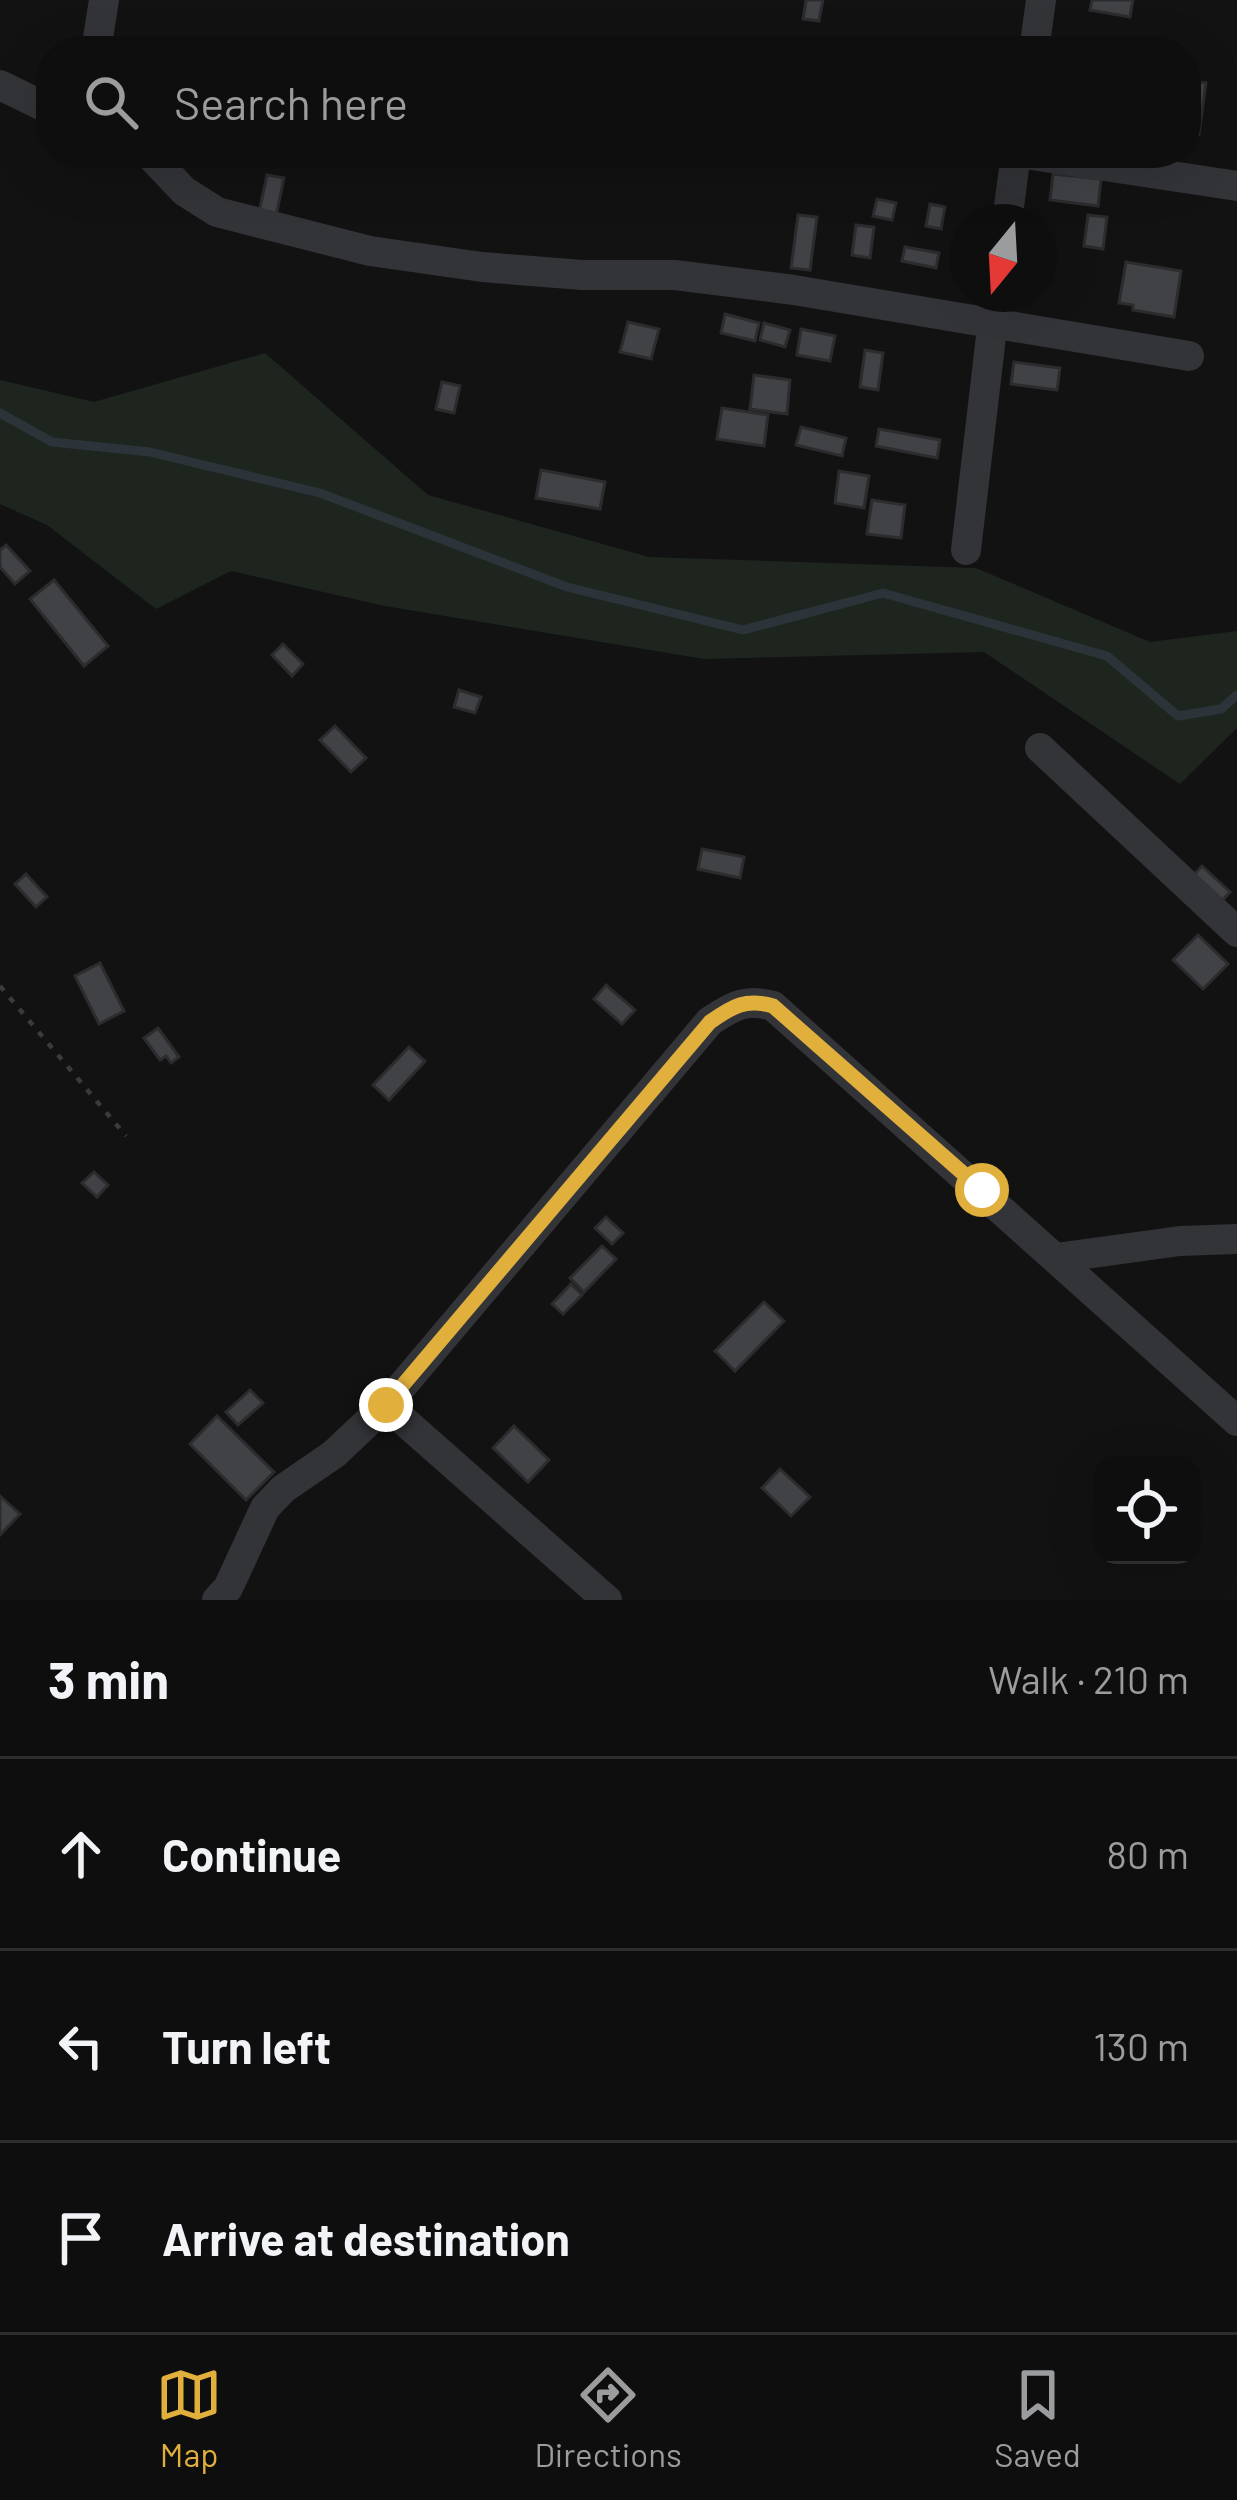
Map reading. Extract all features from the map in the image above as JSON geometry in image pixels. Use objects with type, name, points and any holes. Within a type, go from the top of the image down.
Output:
[{"type":"street","points":[[98,36],[104,0]]},
{"type":"street","points":[[1036,36],[1041,0]]},
{"type":"street","points":[[0,85],[36,106]]},
{"type":"street","points":[[162,168],[184,191],[217,212],[370,251],[542,272],[675,274],[949,303]]},
{"type":"street","points":[[1009,204],[1015,168]]},
{"type":"street","points":[[1117,168],[1237,186]]},
{"type":"street","points":[[966,550],[994,312]]},
{"type":"street","points":[[1010,312],[1189,356]]},
{"type":"street","points":[[1040,748],[1237,932]]},
{"type":"street","points":[[218,1600],[265,1508],[283,1489],[334,1454],[386,1405],[710,1022],[735,1005],[753,1000],[773,1006],[1237,1421]]},
{"type":"street","points":[[1056,1258],[1180,1240],[1237,1239]]},
{"type":"street","points":[[386,1405],[607,1600]]},
{"type":"path","points":[[0,986],[126,1136]]},
{"type":"shaded area","points":[[265,353],[428,495],[649,557],[976,568],[1150,642],[1237,631],[1237,728],[1180,784],[984,652],[704,659],[385,606],[231,571],[156,609],[47,525],[0,504],[0,380],[94,402]]},
{"type":"building","points":[[806,0],[823,0],[819,21],[803,19]]},
{"type":"building","points":[[1092,0],[1133,0],[1130,17],[1090,10]]},
{"type":"building","points":[[1201,82],[1206,83],[1201,119]]},
{"type":"building","points":[[1053,174],[1101,179],[1098,206],[1050,200]]},
{"type":"building","points":[[267,175],[284,178],[276,216],[259,212]]},
{"type":"building","points":[[877,199],[896,203],[892,220],[873,216]]},
{"type":"building","points":[[930,204],[945,207],[941,229],[926,226]]},
{"type":"building","points":[[798,215],[817,217],[810,270],[791,268]]},
{"type":"building","points":[[1088,215],[1107,217],[1103,249],[1084,246]]},
{"type":"building","points":[[856,225],[874,227],[870,258],[852,255]]},
{"type":"building","points":[[905,247],[939,253],[936,268],[902,261]]},
{"type":"building","points":[[1126,262],[1181,271],[1174,317],[1119,303]]},
{"type":"building","points":[[725,314],[759,323],[755,341],[721,333]]},
{"type":"building","points":[[628,322],[659,329],[651,359],[620,352]]},
{"type":"building","points":[[764,323],[790,330],[785,347],[760,340]]},
{"type":"building","points":[[801,329],[835,336],[830,361],[797,355]]},
{"type":"building","points":[[865,350],[883,353],[878,390],[860,387]]},
{"type":"building","points":[[1014,362],[1060,368],[1057,390],[1011,384]]},
{"type":"building","points":[[754,375],[790,380],[787,414],[750,409]]},
{"type":"building","points":[[442,382],[460,386],[454,413],[436,409]]},
{"type":"building","points":[[722,408],[768,415],[764,446],[717,439]]},
{"type":"building","points":[[801,427],[846,438],[842,456],[796,445]]},
{"type":"building","points":[[879,429],[940,440],[937,458],[876,446]]},
{"type":"building","points":[[541,470],[605,482],[600,509],[536,498]]},
{"type":"building","points":[[839,471],[869,476],[864,508],[835,503]]},
{"type":"building","points":[[872,500],[905,505],[901,538],[867,534]]},
{"type":"building","points":[[6,545],[30,571],[15,584],[0,567],[0,550]]},
{"type":"building","points":[[54,580],[108,646],[84,666],[30,599]]},
{"type":"building","points":[[283,644],[303,664],[292,676],[272,655]]},
{"type":"building","points":[[459,690],[481,697],[475,713],[454,707]]},
{"type":"building","points":[[335,726],[366,758],[351,772],[320,740]]},
{"type":"building","points":[[702,849],[744,857],[740,878],[698,869]]},
{"type":"building","points":[[1202,866],[1230,892],[1217,906],[1189,880]]},
{"type":"building","points":[[26,874],[47,897],[36,907],[15,884]]},
{"type":"building","points":[[1198,935],[1228,964],[1203,989],[1173,960]]},
{"type":"building","points":[[100,963],[124,1011],[99,1024],[75,976]]},
{"type":"building","points":[[606,985],[635,1010],[622,1024],[594,999]]},
{"type":"building","points":[[158,1028],[179,1057],[171,1063],[166,1056],[160,1060],[144,1038]]},
{"type":"building","points":[[409,1047],[425,1061],[389,1100],[373,1085]]},
{"type":"building","points":[[94,1172],[108,1185],[97,1197],[82,1183]]},
{"type":"building","points":[[606,1217],[623,1233],[612,1244],[595,1228]]},
{"type":"building","points":[[602,1246],[616,1259],[584,1292],[570,1278]]},
{"type":"building","points":[[571,1284],[582,1295],[563,1314],[552,1304]]},
{"type":"building","points":[[764,1302],[784,1321],[735,1371],[715,1351]]},
{"type":"building","points":[[250,1390],[263,1403],[238,1425],[226,1412]]},
{"type":"building","points":[[217,1416],[274,1472],[246,1500],[190,1444]]},
{"type":"building","points":[[514,1426],[549,1460],[528,1482],[493,1448]]},
{"type":"building","points":[[780,1469],[810,1497],[791,1516],[762,1488]]},
{"type":"building","points":[[0,1496],[20,1514],[0,1535]]},
{"type":"waterway","points":[[0,413],[52,442],[150,452],[320,493],[567,587],[743,630],[883,593],[1107,656],[1178,716],[1221,709],[1237,695]]},
{"type":"route","points":[[386,1405],[710,1022],[735,1005],[753,1000],[773,1006],[982,1190]]}]
